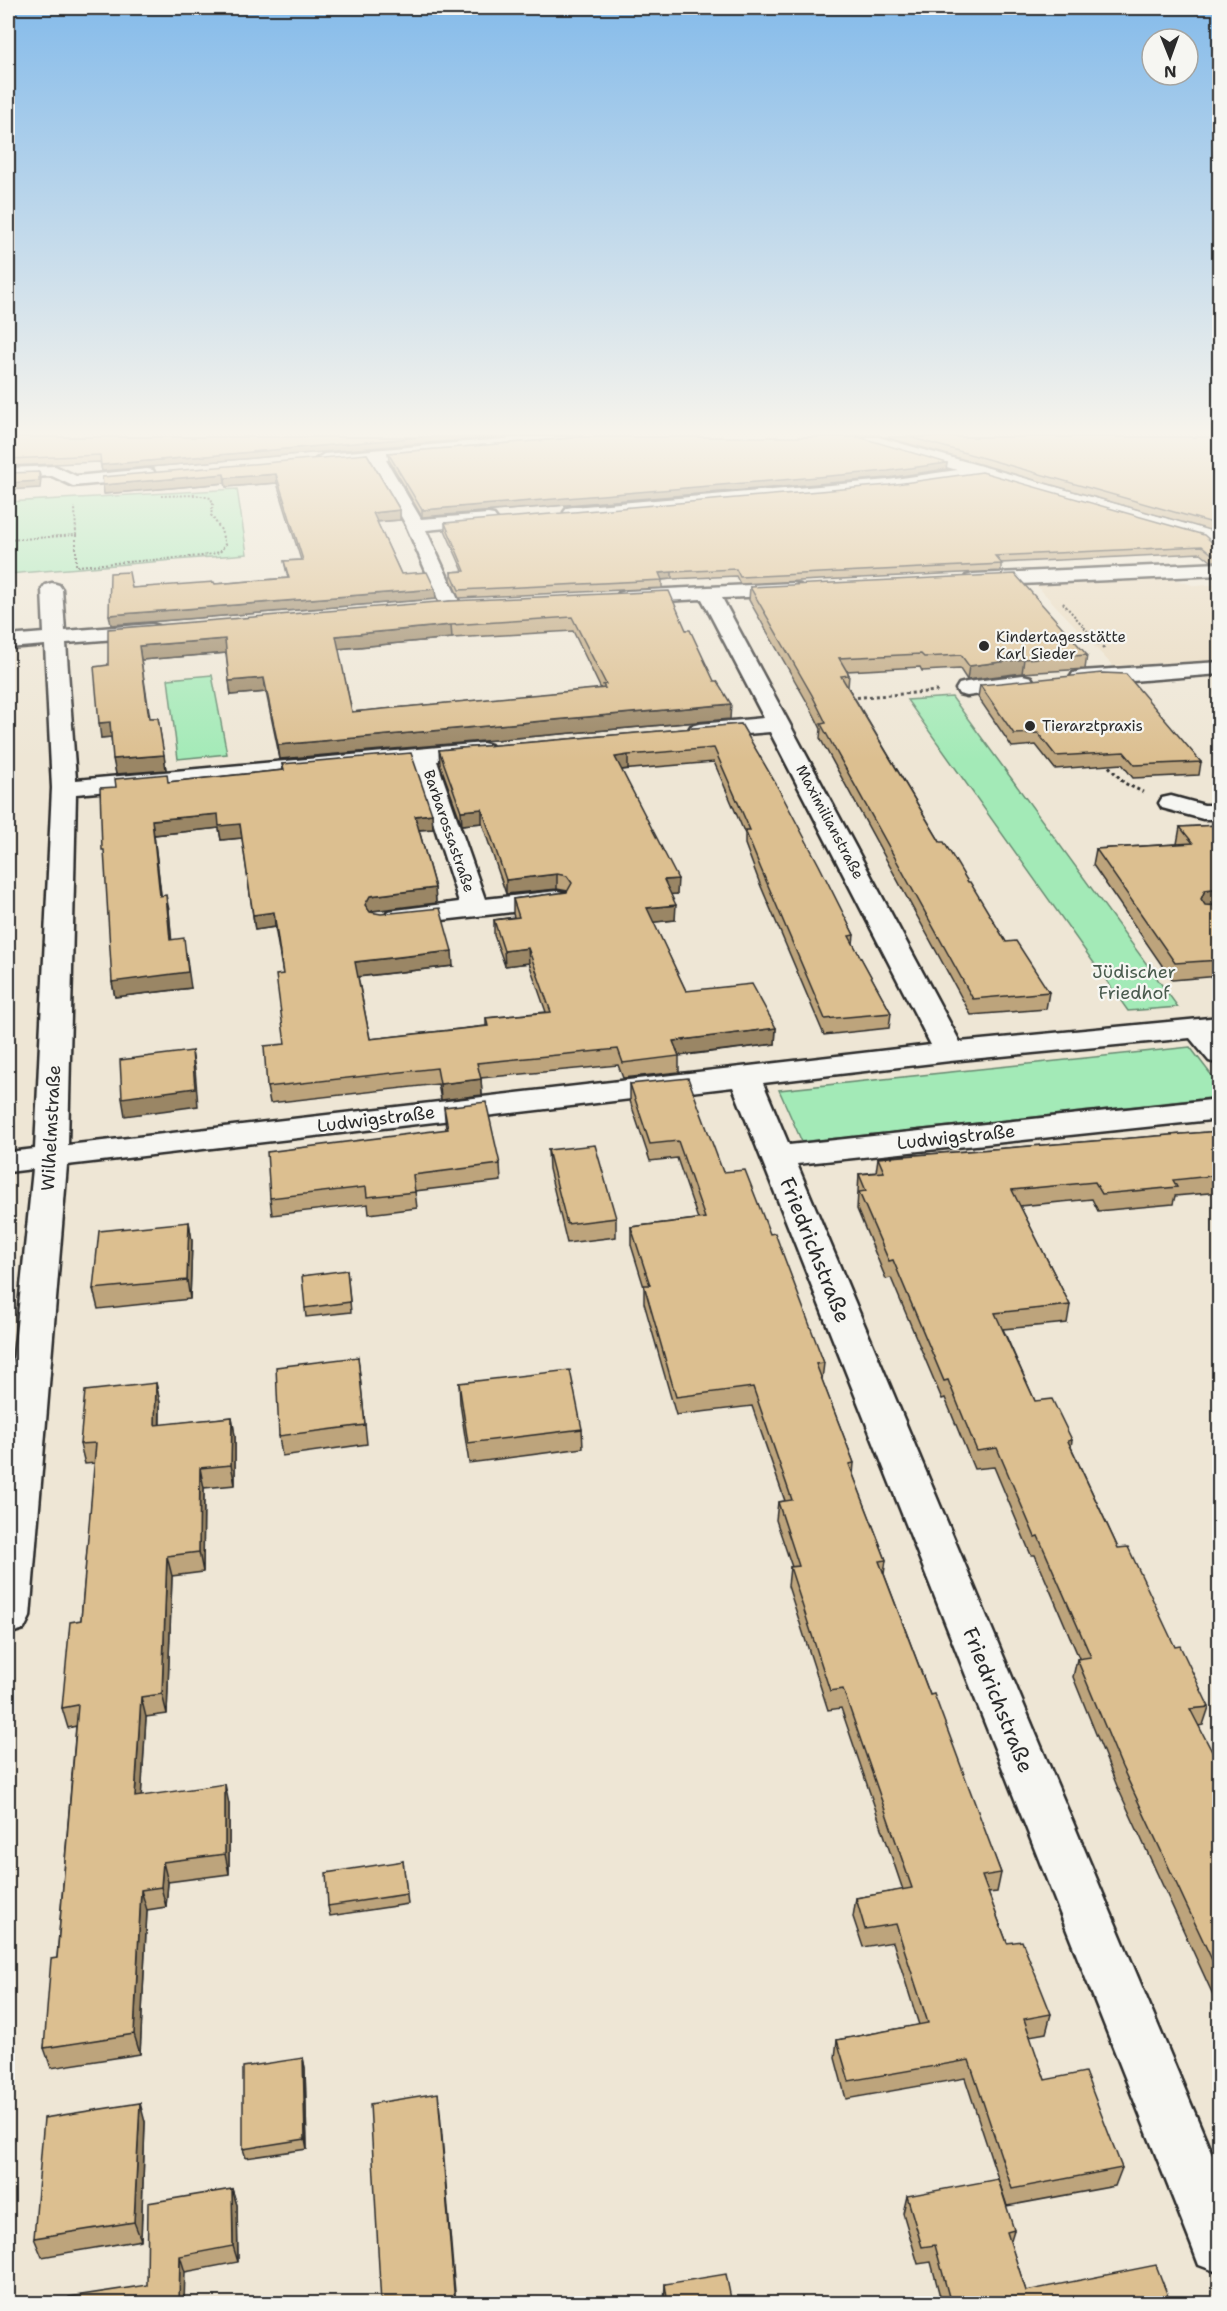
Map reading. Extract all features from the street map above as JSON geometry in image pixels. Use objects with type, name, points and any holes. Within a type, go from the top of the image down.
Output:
[{"type":"street","points":[[425,545],[451,606]]},
{"type":"street","points":[[957,581],[1220,569]]},
{"type":"street","points":[[603,598],[815,588]]},
{"type":"street","name":"Wilhelmstraße","points":[[8,1617],[51,1157],[64,788],[52,589]]},
{"type":"street","name":"Maximilianstraße","points":[[709,592],[950,1052]]},
{"type":"street","points":[[427,608],[474,605]]},
{"type":"street","points":[[8,642],[170,628]]},
{"type":"street","points":[[968,688],[1220,668]]},
{"type":"street","points":[[672,733],[778,724]]},
{"type":"street","points":[[64,788],[506,747]]},
{"type":"street","name":"Barbarossastraße","points":[[423,755],[475,908]]},
{"type":"street","points":[[1172,803],[1203,812],[1220,812]]},
{"type":"street","name":"Barbarossastraße","points":[[382,919],[557,898]]},
{"type":"street","points":[[1209,1027],[1220,1055]]},
{"type":"street","name":"Ludwigstraße","points":[[8,1162],[950,1052],[1209,1027]]},
{"type":"street","points":[[746,1077],[777,1156]]},
{"type":"street","name":"Ludwigstraße","points":[[777,1156],[1220,1109]]},
{"type":"street","name":"Friedrichstraße","points":[[777,1156],[1220,2244]]},
{"type":"path","points":[[76,545],[76,573]]},
{"type":"path","points":[[77,566],[202,556],[220,552],[225,545]]},
{"type":"path","points":[[1039,578],[1126,674]]},
{"type":"path","points":[[848,698],[968,688]]},
{"type":"path","points":[[1101,758],[1125,783],[1172,803]]},
{"type":"shaded area","points":[[1169,578],[1196,586],[1219,584],[1219,660],[1113,666],[1035,584]]},
{"type":"green space","points":[[8,545],[246,545],[247,554],[8,574]]},
{"type":"green space","points":[[212,675],[227,754],[178,759],[168,679]]},
{"type":"green space","name":"Jüdischer Friedhof","points":[[952,697],[1178,1007],[1128,1011],[907,700]]},
{"type":"green space","points":[[1190,1047],[1219,1085],[1219,1097],[802,1142],[779,1090]]},
{"type":"building","points":[[298,545],[388,545],[401,574],[427,572],[435,589],[109,615],[110,573],[129,572],[132,588],[214,582],[215,584],[289,578],[284,561],[303,560]]},
{"type":"building","points":[[454,545],[1220,545],[1220,554],[1212,554],[1202,546],[995,556],[1002,564],[740,577],[736,569],[672,572],[659,573],[662,580],[459,590],[451,572],[465,571]]},
{"type":"building","points":[[1015,574],[1087,655],[1024,659],[969,666],[961,655],[924,657],[921,654],[839,658],[849,675],[841,676],[940,842],[944,842],[1006,942],[1016,941],[1049,992],[973,999],[821,724],[826,723],[812,695],[750,587]]},
{"type":"building","points":[[669,591],[686,630],[690,630],[714,681],[717,681],[731,704],[278,745],[264,678],[229,681],[225,639],[139,646],[149,718],[158,718],[164,755],[113,759],[110,722],[99,723],[94,667],[108,665],[108,629],[450,601]],"holes":[[[572,617],[606,684],[603,685],[605,688],[352,712],[336,636]]]},
{"type":"building","points":[[1102,673],[1126,674],[1201,762],[1135,765],[1124,752],[1056,756],[1038,733],[1014,734],[980,685]]},
{"type":"building","points":[[741,724],[819,865],[854,935],[849,936],[891,1013],[825,1019],[745,830],[750,830],[714,748],[615,757],[678,879],[664,880],[676,905],[647,908],[686,991],[752,984],[776,1028],[673,1041],[679,1056],[623,1063],[618,1049],[477,1063],[481,1079],[440,1084],[437,1068],[267,1087],[264,1046],[285,1044],[276,975],[283,974],[274,912],[253,915],[240,824],[219,826],[218,814],[152,820],[160,896],[166,895],[170,940],[184,938],[188,972],[112,982],[104,850],[102,850],[100,788],[116,787],[115,779],[167,774],[168,782],[284,770],[282,764],[411,753],[432,814],[415,816],[435,888],[370,896],[365,905],[370,912],[381,914],[440,908],[452,951],[355,962],[370,1039],[488,1026],[486,1018],[551,1012],[528,948],[504,951],[494,920],[519,917],[513,899],[567,892],[572,883],[567,876],[557,874],[506,880],[482,809],[461,811],[439,750]]},
{"type":"building","points":[[1220,825],[1220,888],[1205,890],[1201,899],[1205,905],[1220,906],[1220,960],[1175,963],[1096,849],[1193,843],[1180,827]]},
{"type":"building","points":[[192,1051],[195,1088],[122,1098],[120,1060]]},
{"type":"building","points":[[688,1078],[723,1172],[745,1170],[770,1234],[775,1233],[824,1363],[816,1364],[854,1463],[849,1464],[886,1560],[879,1561],[930,1695],[934,1694],[1001,1873],[982,1876],[1007,1943],[1022,1941],[1051,2014],[1024,2019],[1045,2080],[1085,2072],[1122,2168],[1012,2189],[969,2060],[849,2081],[837,2040],[928,2023],[896,1924],[865,1929],[856,1898],[912,1888],[843,1689],[830,1691],[790,1567],[799,1566],[778,1502],[792,1500],[753,1387],[676,1397],[644,1285],[650,1285],[631,1227],[705,1218],[678,1141],[650,1144],[630,1084]]},
{"type":"building","points":[[486,1102],[500,1164],[413,1175],[415,1192],[367,1197],[366,1187],[270,1198],[267,1152],[448,1129],[444,1107]]},
{"type":"building","points":[[1220,1131],[1220,1175],[1173,1180],[1177,1187],[1102,1194],[1095,1182],[1012,1190],[1070,1305],[995,1313],[1035,1401],[1052,1399],[1072,1440],[1068,1441],[1118,1548],[1128,1547],[1175,1647],[1180,1646],[1209,1707],[1190,1709],[1220,1767],[1220,1977],[1122,1767],[1077,1659],[1091,1657],[1038,1536],[1035,1537],[997,1448],[977,1451],[948,1380],[944,1381],[893,1260],[889,1261],[859,1192],[866,1191],[859,1174],[884,1172],[878,1158]]},
{"type":"building","points":[[595,1145],[616,1218],[567,1224],[548,1150]]},
{"type":"building","points":[[189,1222],[187,1280],[93,1289],[99,1231]]},
{"type":"building","points":[[347,1270],[350,1302],[305,1308],[302,1276]]},
{"type":"building","points":[[358,1357],[365,1425],[279,1436],[276,1367]]},
{"type":"building","points":[[570,1370],[582,1429],[468,1443],[459,1383]]},
{"type":"building","points":[[156,1383],[155,1425],[232,1417],[231,1465],[200,1468],[199,1552],[167,1556],[162,1694],[141,1697],[135,1797],[225,1784],[225,1854],[163,1862],[161,1887],[141,1890],[134,2034],[44,2048],[51,1959],[57,1958],[78,1705],[62,1708],[70,1622],[81,1620],[96,1443],[80,1444],[85,1391]]},
{"type":"building","points":[[403,1861],[407,1894],[328,1906],[326,1873]]},
{"type":"building","points":[[303,2058],[305,2139],[243,2149],[243,2067]]},
{"type":"building","points":[[438,2093],[455,2304],[381,2304],[370,2104]]},
{"type":"building","points":[[140,2103],[134,2222],[34,2238],[44,2118]]},
{"type":"building","points":[[998,2179],[1014,2230],[1007,2232],[1026,2291],[1156,2265],[1171,2304],[951,2304],[935,2245],[922,2247],[907,2196]]},
{"type":"building","points":[[232,2189],[233,2246],[180,2256],[179,2304],[69,2304],[69,2297],[147,2285],[148,2203]]},
{"type":"building","points":[[726,2274],[732,2304],[668,2304],[665,2284]]},
{"type":"place","name":"Kindertagesstätte Karl Sieder","points":[[984,646]]},
{"type":"place","name":"Tierarztpraxis","points":[[1030,726]]}]
